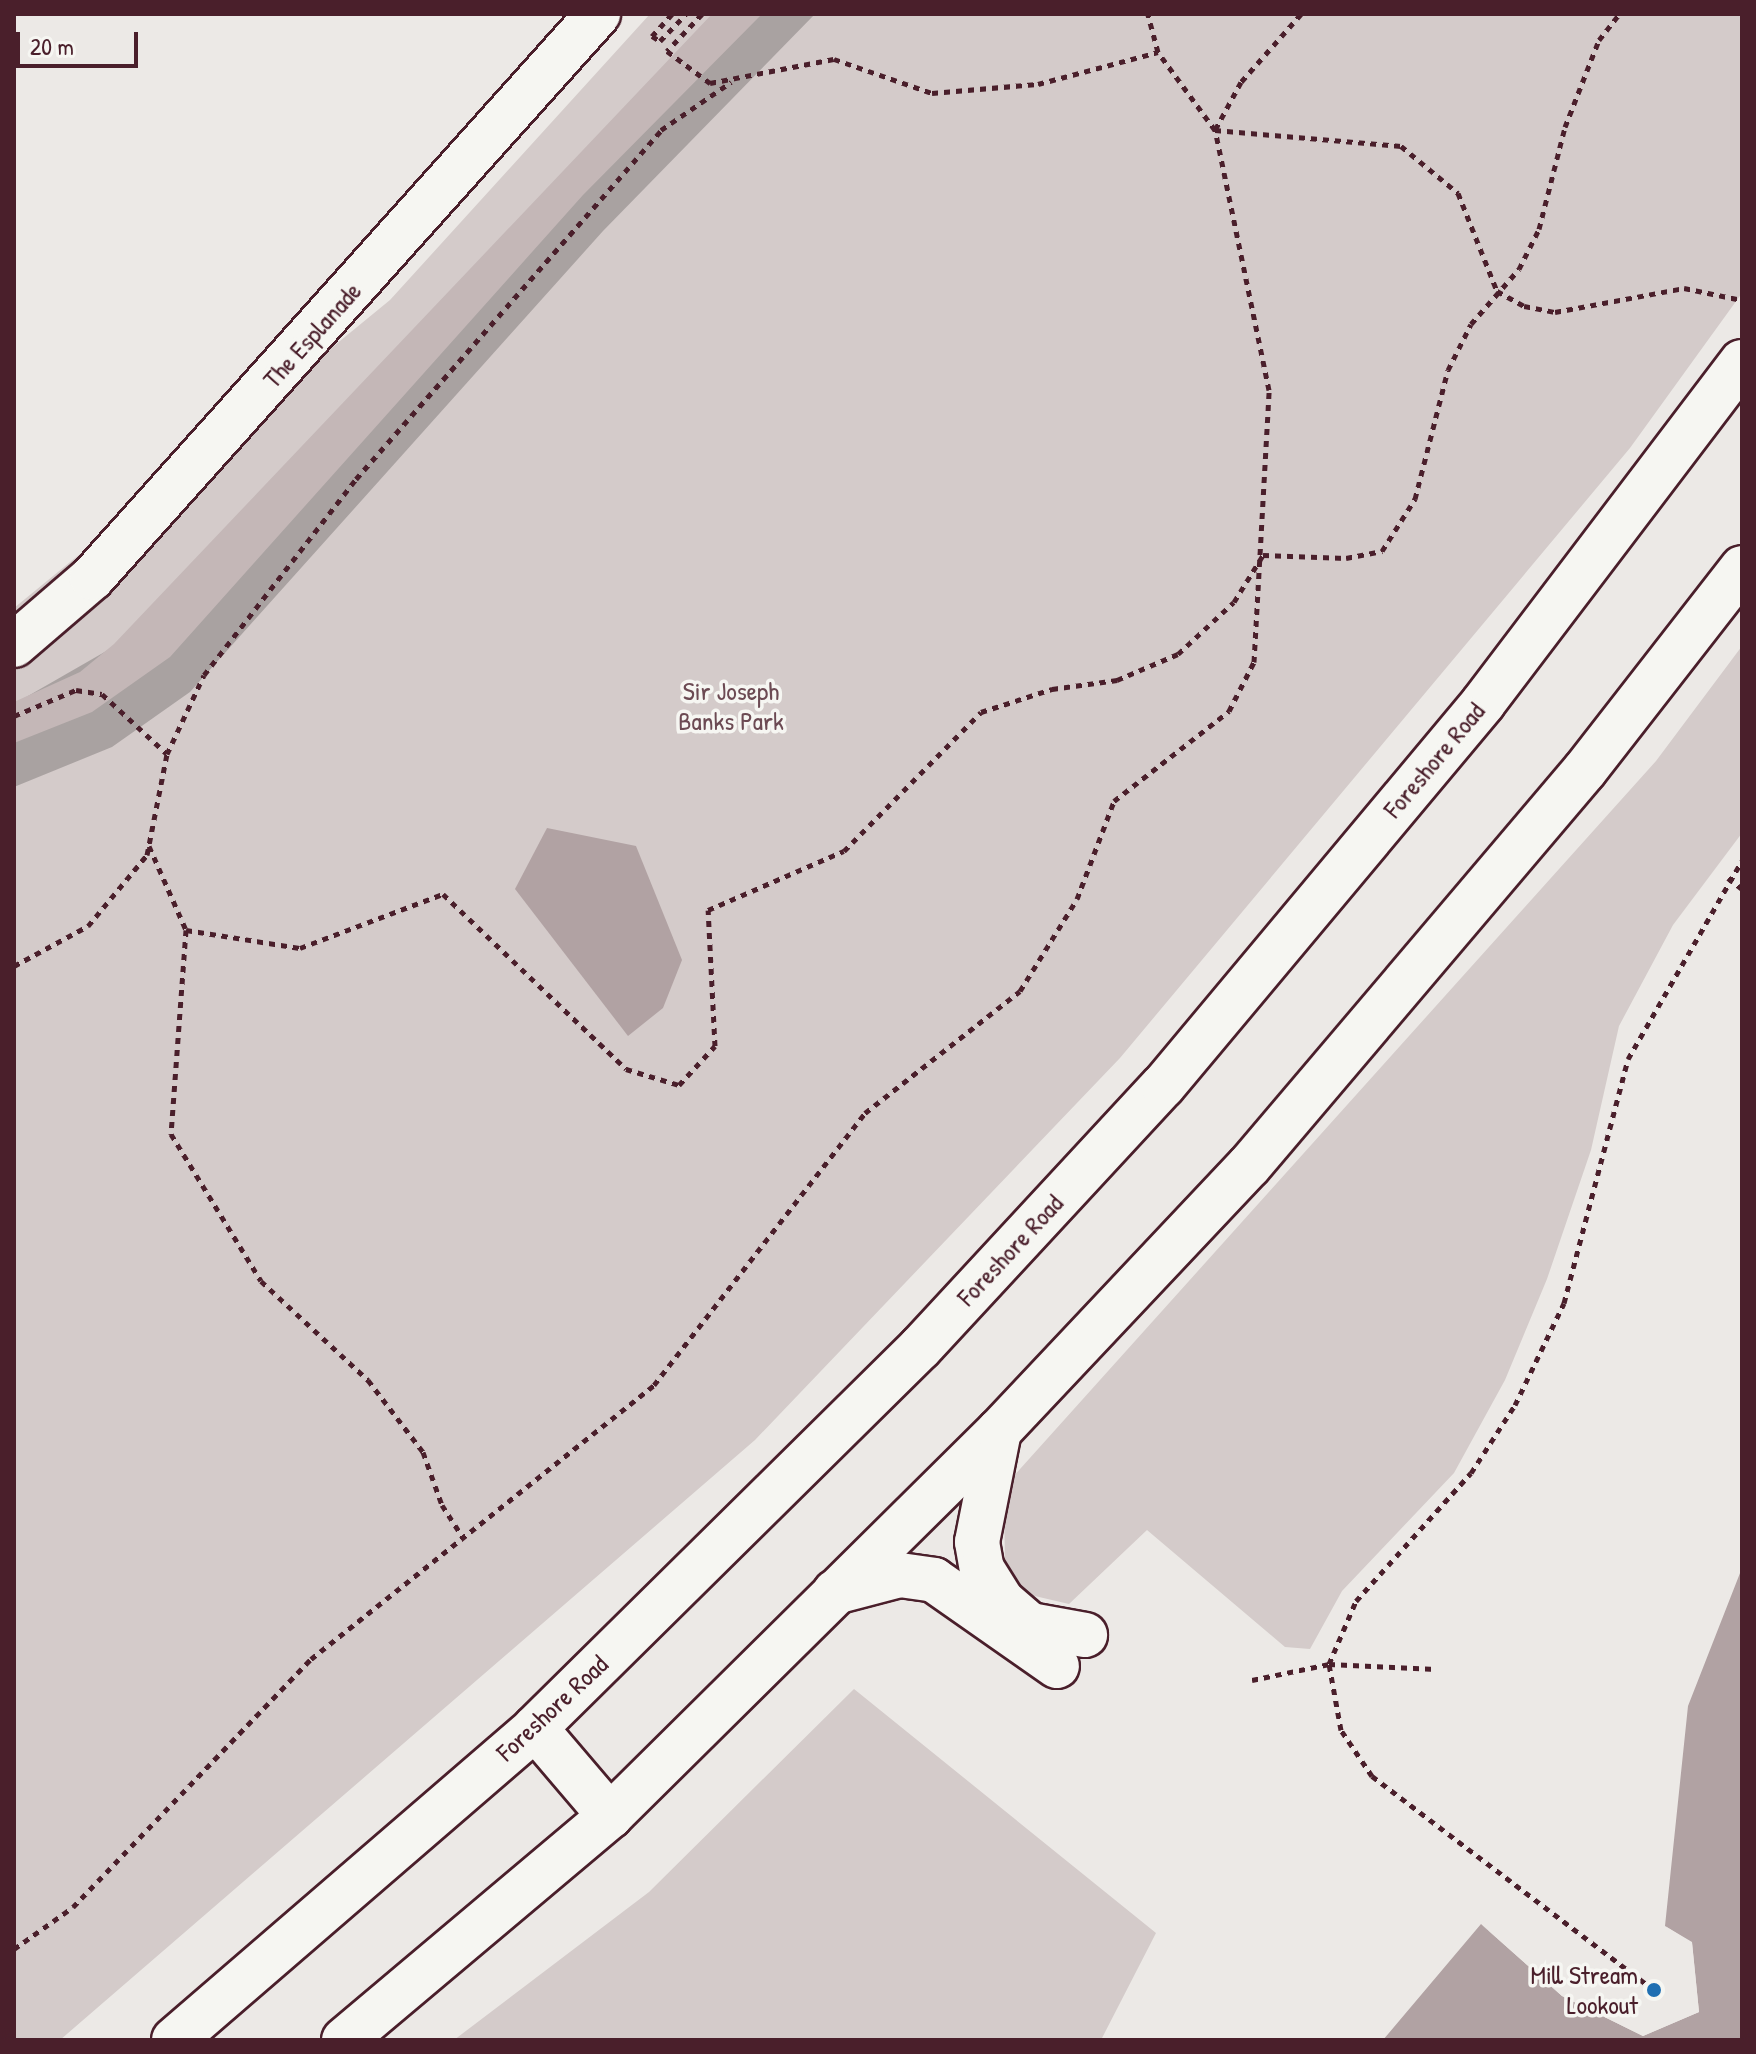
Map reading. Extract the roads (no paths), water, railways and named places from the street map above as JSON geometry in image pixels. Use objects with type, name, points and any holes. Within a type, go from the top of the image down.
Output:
[{"type":"main road","name":"The Esplanade","points":[[14,645],[92,578],[598,14]]},
{"type":"main road","name":"Foreshore Road","points":[[174,2040],[535,1728],[920,1348],[1163,1086],[1483,703],[1742,362]]},
{"type":"main road","points":[[344,2040],[610,1816],[999,1431],[1249,1166],[1585,770],[1742,568]]},
{"type":"main road","points":[[835,1592],[900,1575],[934,1580],[1071,1650],[1030,1625],[1001,1600],[982,1569],[977,1542],[999,1431]]},
{"type":"main road","points":[[535,1728],[610,1816]]},
{"type":"place","name":"Mill Stream Lookout","points":[[1654,1990]]},
{"type":"park label","name":"Sir Joseph Banks Park","points":[[731,706]]}]
